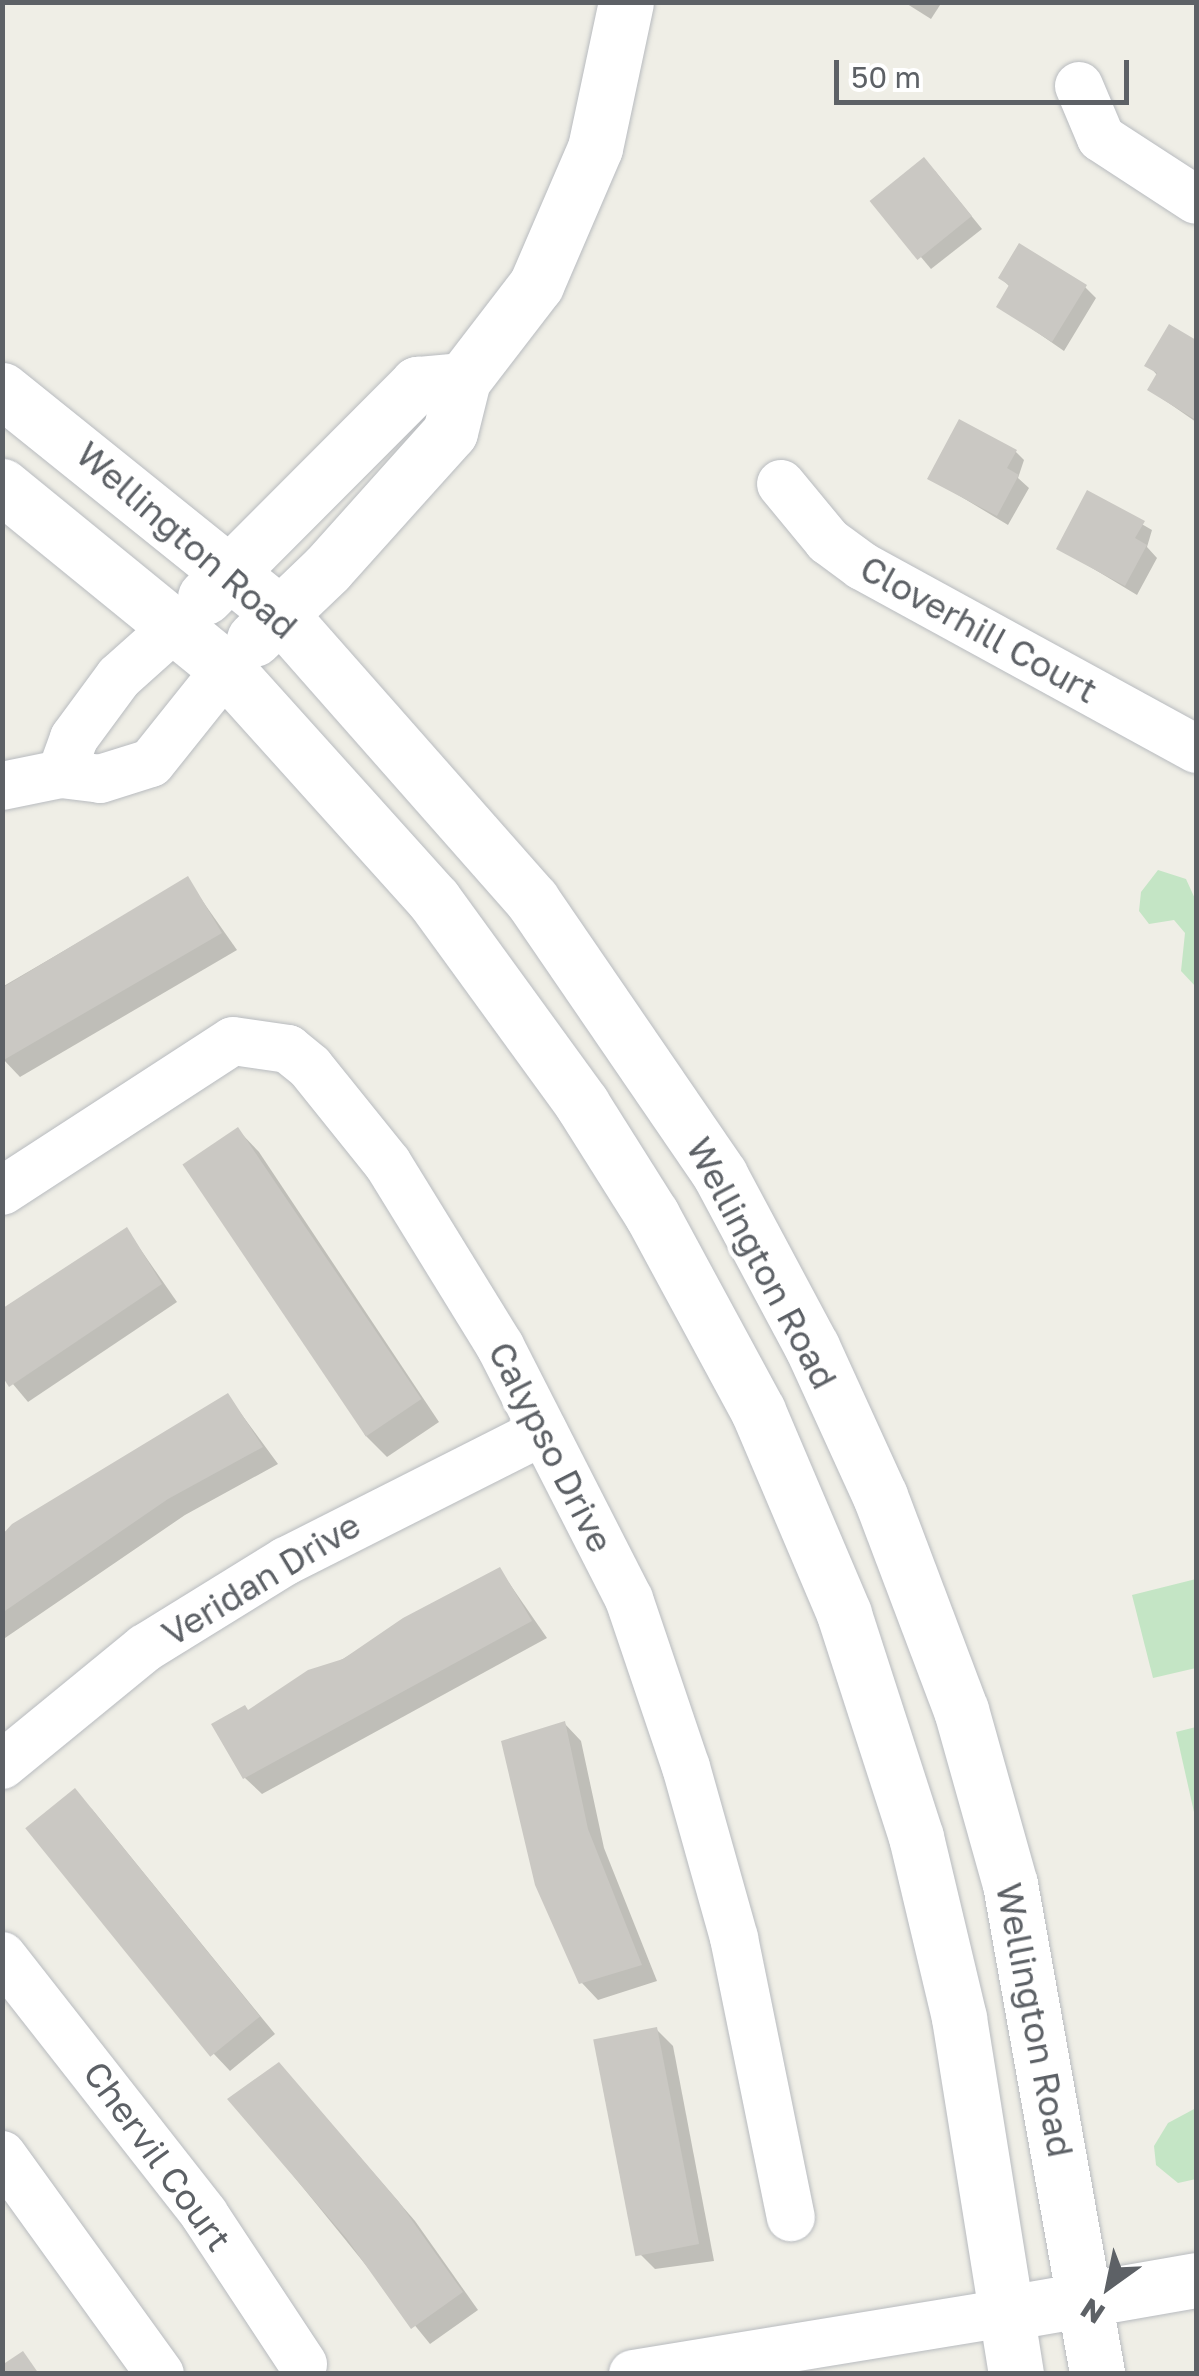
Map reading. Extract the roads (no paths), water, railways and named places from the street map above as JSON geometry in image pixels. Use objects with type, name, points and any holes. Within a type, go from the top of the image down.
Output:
[{"type":"main road","points":[[226,669],[279,612],[328,570],[450,432],[463,380],[508,326],[558,247],[595,148],[626,2]]},
{"type":"main road","points":[[176,626],[417,384],[463,380]]},
{"type":"main road","name":"Wellington Road","points":[[2,390],[279,612],[450,801],[595,985],[720,1176],[812,1347],[880,1496],[989,1800],[1097,2374]]},
{"type":"main road","name":"Wellington Road","points":[[2,486],[226,669],[324,772],[513,1001],[652,1215],[758,1411],[844,1614],[916,1837],[959,2018],[1016,2374]]},
{"type":"main road","points":[[1007,2313],[1196,2280]]},
{"type":"street","points":[[1079,86],[1101,138],[1196,200]]},
{"type":"street","name":"Cloverhill Court","points":[[780,484],[828,541],[862,566],[1196,749]]},
{"type":"street","points":[[61,774],[74,738],[119,677],[176,626]]},
{"type":"street","points":[[2,786],[61,774],[100,779],[151,763],[226,669]]},
{"type":"street","name":"Calypso Drive","points":[[2,1191],[233,1040],[288,1049],[376,1150],[441,1242],[544,1431],[629,1599],[686,1767],[734,1938],[790,2217]]},
{"type":"street","name":"Veridan Drive","points":[[2,1764],[145,1648],[286,1561],[544,1431]]},
{"type":"street","name":"Chervil Court","points":[[2,1956],[192,2198],[303,2364]]},
{"type":"street","points":[[2,2155],[160,2374]]},
{"type":"street","points":[[633,2374],[1007,2313]]}]
